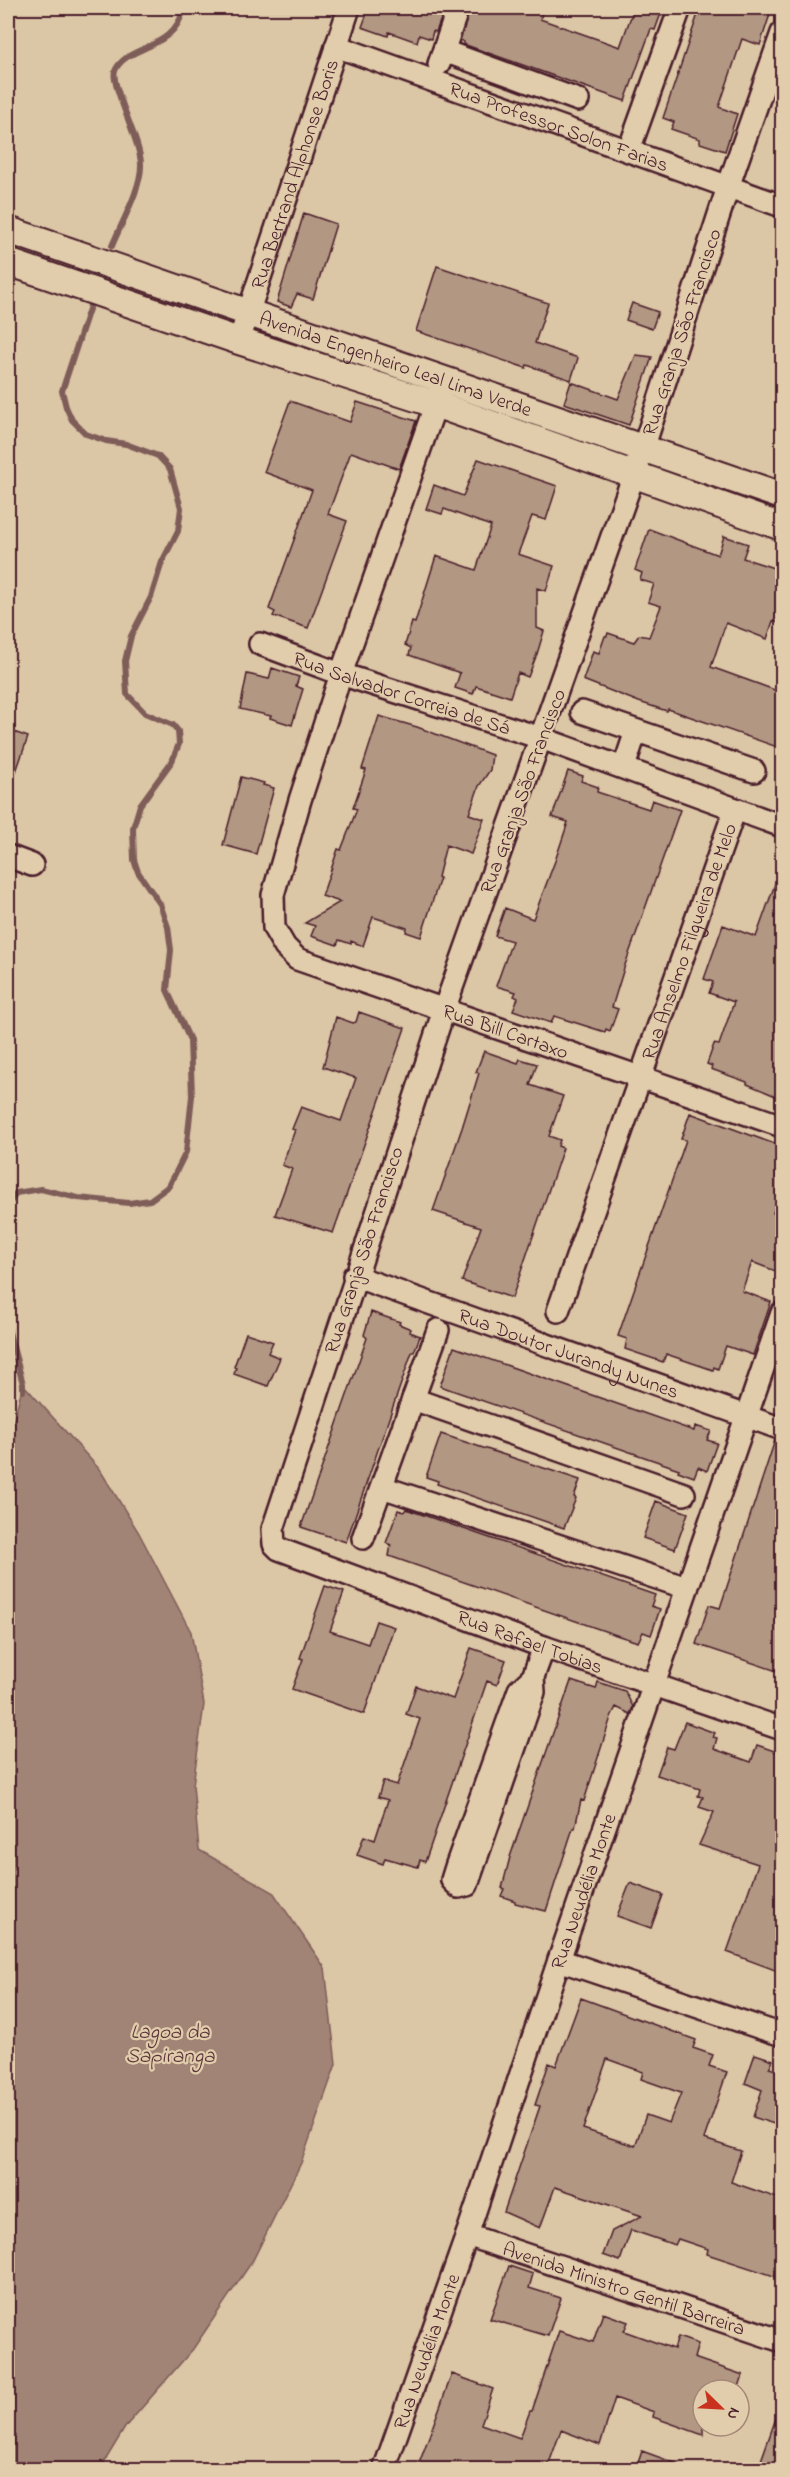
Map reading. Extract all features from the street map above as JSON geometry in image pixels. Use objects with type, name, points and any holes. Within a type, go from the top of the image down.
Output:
[{"type":"main road","name":"Avenida Engenheiro Leal Lima Verde","points":[[8,230],[783,496]]},
{"type":"main road","name":"Avenida Engenheiro Leal Lima Verde","points":[[8,262],[239,341],[435,404],[633,476],[783,527]]},
{"type":"street","name":"Rua Bertrand Alphonse Boris","points":[[239,341],[349,8]]},
{"type":"street","points":[[433,80],[458,8]]},
{"type":"street","points":[[629,150],[680,8]]},
{"type":"street","name":"Rua Granja São Francisco","points":[[279,1549],[274,1544],[275,1519],[354,1276],[444,1010],[643,449],[728,187],[783,33]]},
{"type":"street","name":"Rua Professor Solon Farias","points":[[336,46],[783,206]]},
{"type":"street","points":[[444,51],[578,100]]},
{"type":"street","name":"Rua Bill Cartaxo","points":[[444,380],[341,674],[300,800],[273,896],[274,928],[285,947],[297,959],[641,1075],[783,1126]]},
{"type":"street","name":"Rua Salvador Correia de Sá","points":[[260,645],[341,674],[542,738],[783,826]]},
{"type":"street","points":[[582,712],[753,771]]},
{"type":"street","points":[[624,767],[636,731]]},
{"type":"street","name":"Rua Anselmo Filgueira de Melo","points":[[558,1311],[735,809]]},
{"type":"street","points":[[8,856],[32,865]]},
{"type":"street","name":"Rua Doutor Jurandy Nunes","points":[[354,1276],[783,1429]]},
{"type":"street","name":"Rua Neudélia Monte","points":[[384,2469],[467,2235],[745,1416],[783,1313]]},
{"type":"street","points":[[363,1538],[438,1330]]},
{"type":"street","points":[[413,1399],[684,1494]]},
{"type":"street","points":[[382,1486],[687,1588]]},
{"type":"street","name":"Rua Rafael Tobias","points":[[279,1549],[544,1647],[783,1729]]},
{"type":"street","points":[[532,1677],[534,1692],[466,1885],[459,1887],[452,1880],[461,1853],[519,1690],[532,1677],[544,1647]]},
{"type":"street","points":[[559,1960],[783,2035]]},
{"type":"street","name":"Avenida Ministro Gentil Barreira","points":[[467,2235],[783,2342]]},
{"type":"water","name":"Lagoa da Sapiranga","points":[[23,1384],[100,1470],[139,1533],[191,1632],[204,1704],[193,1785],[199,1850],[273,1892],[325,1968],[336,2064],[301,2163],[253,2260],[193,2349],[126,2426],[100,2469],[8,2469],[8,1442]]},
{"type":"building","points":[[369,8],[445,8],[431,39],[419,35],[417,42],[389,32],[388,36],[362,27]]},
{"type":"building","points":[[470,8],[533,8],[543,11],[540,19],[620,47],[634,8],[663,8],[655,30],[651,29],[625,101],[463,44],[464,42],[460,40]]},
{"type":"building","points":[[700,8],[772,8],[760,45],[742,39],[719,107],[737,114],[725,151],[700,143],[700,139],[671,129],[674,122],[663,118]]},
{"type":"building","points":[[304,213],[336,224],[313,299],[297,294],[291,307],[277,302]]},
{"type":"building","points":[[437,266],[548,303],[535,343],[578,358],[571,380],[527,365],[526,368],[416,331]]},
{"type":"building","points":[[632,303],[658,312],[652,329],[626,320]]},
{"type":"building","points":[[636,355],[652,357],[629,425],[564,403],[571,382],[618,399]]},
{"type":"building","points":[[290,401],[350,422],[357,402],[416,421],[399,469],[351,452],[328,514],[347,521],[308,628],[273,616],[275,612],[269,609],[312,490],[264,472]]},
{"type":"building","points":[[478,459],[557,486],[546,520],[532,516],[518,554],[554,566],[546,591],[537,588],[537,628],[544,631],[537,654],[528,677],[518,673],[510,697],[476,686],[473,694],[455,688],[460,673],[409,655],[411,648],[405,645],[412,622],[415,623],[436,556],[476,570],[491,526],[444,509],[442,514],[426,509],[434,485],[463,496]]},
{"type":"building","points":[[649,529],[718,555],[724,536],[748,544],[743,558],[783,571],[783,624],[773,621],[767,639],[726,623],[711,667],[783,693],[783,749],[668,709],[667,711],[639,702],[583,680],[593,651],[599,653],[608,633],[634,642],[639,635],[649,637],[661,606],[648,602],[654,584],[640,580],[642,573],[635,570]]},
{"type":"building","points":[[272,668],[299,677],[296,686],[303,689],[292,725],[270,718],[271,716],[240,709],[247,674],[269,679]]},
{"type":"building","points":[[379,716],[417,727],[492,755],[490,770],[479,786],[469,814],[484,819],[471,854],[446,845],[438,877],[440,878],[421,937],[406,932],[407,928],[373,917],[363,946],[351,941],[351,944],[339,940],[337,945],[311,936],[315,926],[305,923],[340,902],[322,896],[338,849],[341,850],[357,809],[353,808],[366,770],[362,769]]},
{"type":"building","points":[[8,730],[28,737],[10,789],[8,789]]},
{"type":"building","points":[[568,771],[583,776],[581,781],[598,787],[597,792],[649,809],[652,800],[680,810],[625,965],[612,1007],[618,1009],[610,1031],[606,1029],[605,1032],[554,1016],[551,1023],[513,1010],[518,998],[514,996],[516,992],[496,986],[512,941],[495,936],[505,908],[533,919],[568,822],[552,817]]},
{"type":"building","points":[[241,777],[274,788],[256,854],[223,845]]},
{"type":"building","points":[[780,870],[783,870],[783,1099],[747,1084],[747,1082],[711,1069],[712,1066],[707,1064],[714,1044],[719,1045],[734,1002],[709,993],[713,982],[704,979],[723,925],[756,937]]},
{"type":"building","points":[[359,1012],[405,1028],[333,1233],[275,1215],[292,1169],[282,1165],[301,1107],[341,1121],[356,1078],[323,1067],[336,1017],[353,1023],[356,1022]]},
{"type":"building","points":[[484,1051],[518,1063],[520,1059],[537,1064],[530,1085],[563,1096],[549,1136],[560,1140],[558,1146],[563,1148],[512,1298],[462,1281],[481,1227],[433,1211],[462,1128],[479,1073],[476,1072]]},
{"type":"building","points":[[690,1113],[783,1147],[783,1180],[773,1213],[783,1216],[783,1274],[752,1262],[742,1291],[771,1302],[753,1355],[726,1346],[718,1369],[714,1367],[713,1370],[666,1354],[663,1362],[625,1349],[627,1339],[618,1336],[686,1140],[681,1139]]},
{"type":"building","points":[[371,1312],[400,1322],[399,1324],[411,1329],[410,1332],[420,1336],[412,1352],[346,1542],[301,1527],[367,1338],[364,1335]]},
{"type":"building","points":[[246,1333],[273,1342],[268,1353],[280,1358],[268,1386],[234,1374],[236,1368],[234,1367]]},
{"type":"building","points":[[454,1347],[694,1431],[695,1426],[711,1431],[707,1440],[717,1443],[707,1471],[698,1467],[694,1477],[678,1471],[679,1469],[440,1386]]},
{"type":"building","points":[[441,1434],[580,1480],[574,1497],[576,1498],[564,1528],[437,1484],[438,1481],[426,1477]]},
{"type":"building","points":[[775,1440],[783,1441],[783,1673],[696,1644],[709,1605],[720,1608]]},
{"type":"building","points":[[656,1501],[688,1513],[675,1549],[643,1538]]},
{"type":"building","points":[[406,1509],[655,1595],[651,1606],[660,1609],[651,1635],[643,1632],[638,1642],[389,1556],[391,1545],[386,1543],[398,1510],[404,1512]]},
{"type":"building","points":[[325,1586],[344,1592],[330,1631],[368,1644],[376,1621],[394,1627],[364,1714],[292,1689],[303,1659],[300,1658]]},
{"type":"building","points":[[471,1648],[506,1660],[497,1685],[487,1681],[425,1862],[420,1860],[418,1867],[385,1858],[383,1864],[357,1855],[364,1836],[375,1840],[388,1800],[378,1797],[383,1781],[397,1785],[420,1719],[406,1714],[416,1686],[453,1699]]},
{"type":"building","points":[[571,1681],[596,1689],[598,1682],[625,1691],[633,1707],[630,1714],[616,1707],[611,1717],[584,1801],[581,1800],[575,1828],[573,1828],[546,1911],[515,1903],[501,1896],[510,1857]]},
{"type":"building","points":[[685,1722],[715,1733],[713,1737],[717,1738],[714,1749],[751,1762],[757,1745],[783,1754],[783,1973],[727,1952],[758,1864],[699,1845],[714,1812],[699,1807],[703,1797],[698,1796],[700,1789],[657,1775],[667,1747],[674,1749]]},
{"type":"building","points":[[630,1883],[663,1895],[651,1928],[617,1916]]},
{"type":"building","points":[[581,1998],[696,2040],[693,2048],[713,2055],[709,2066],[727,2072],[704,2139],[741,2151],[731,2182],[783,2200],[783,2279],[707,2254],[708,2249],[678,2239],[675,2245],[631,2230],[620,2261],[603,2255],[612,2231],[642,2216],[555,2187],[540,2228],[504,2212],[540,2106],[535,2105],[549,2063],[556,2066]],"holes":[[[607,2059],[643,2072],[641,2079],[681,2093],[669,2123],[646,2115],[635,2146],[583,2129]]]},
{"type":"building","points":[[755,2054],[773,2060],[769,2068],[783,2072],[783,2127],[753,2117],[762,2090],[745,2083]]},
{"type":"building","points":[[509,2266],[533,2274],[529,2288],[561,2298],[548,2336],[490,2319]]},
{"type":"building","points":[[603,2313],[628,2322],[624,2331],[674,2349],[678,2337],[698,2344],[694,2358],[743,2375],[742,2378],[691,2378],[691,2431],[653,2417],[654,2412],[615,2398],[600,2445],[561,2430],[547,2469],[417,2469],[452,2374],[493,2389],[481,2424],[520,2438],[530,2411],[532,2411],[559,2331],[593,2342]]},
{"type":"building","points":[[780,2407],[783,2408],[783,2452],[776,2469],[758,2469]]},
{"type":"building","points":[[642,2451],[686,2467],[686,2469],[636,2469]]},
{"type":"waterway","points":[[112,246],[135,194],[141,164],[140,154],[117,88],[115,71],[129,56],[171,33],[179,22],[184,8]]},
{"type":"waterway","points":[[8,1205],[16,1193],[41,1189],[78,1198],[129,1203],[150,1200],[169,1186],[186,1152],[192,1096],[190,1040],[167,990],[171,950],[168,927],[160,904],[138,872],[134,860],[133,828],[140,805],[172,761],[179,744],[178,731],[173,725],[145,713],[127,694],[125,661],[131,636],[151,597],[162,562],[178,531],[181,508],[170,469],[158,456],[126,444],[106,441],[86,434],[72,420],[66,407],[62,391],[90,306]]},
{"type":"waterway","points":[[8,1328],[23,1391]]}]
